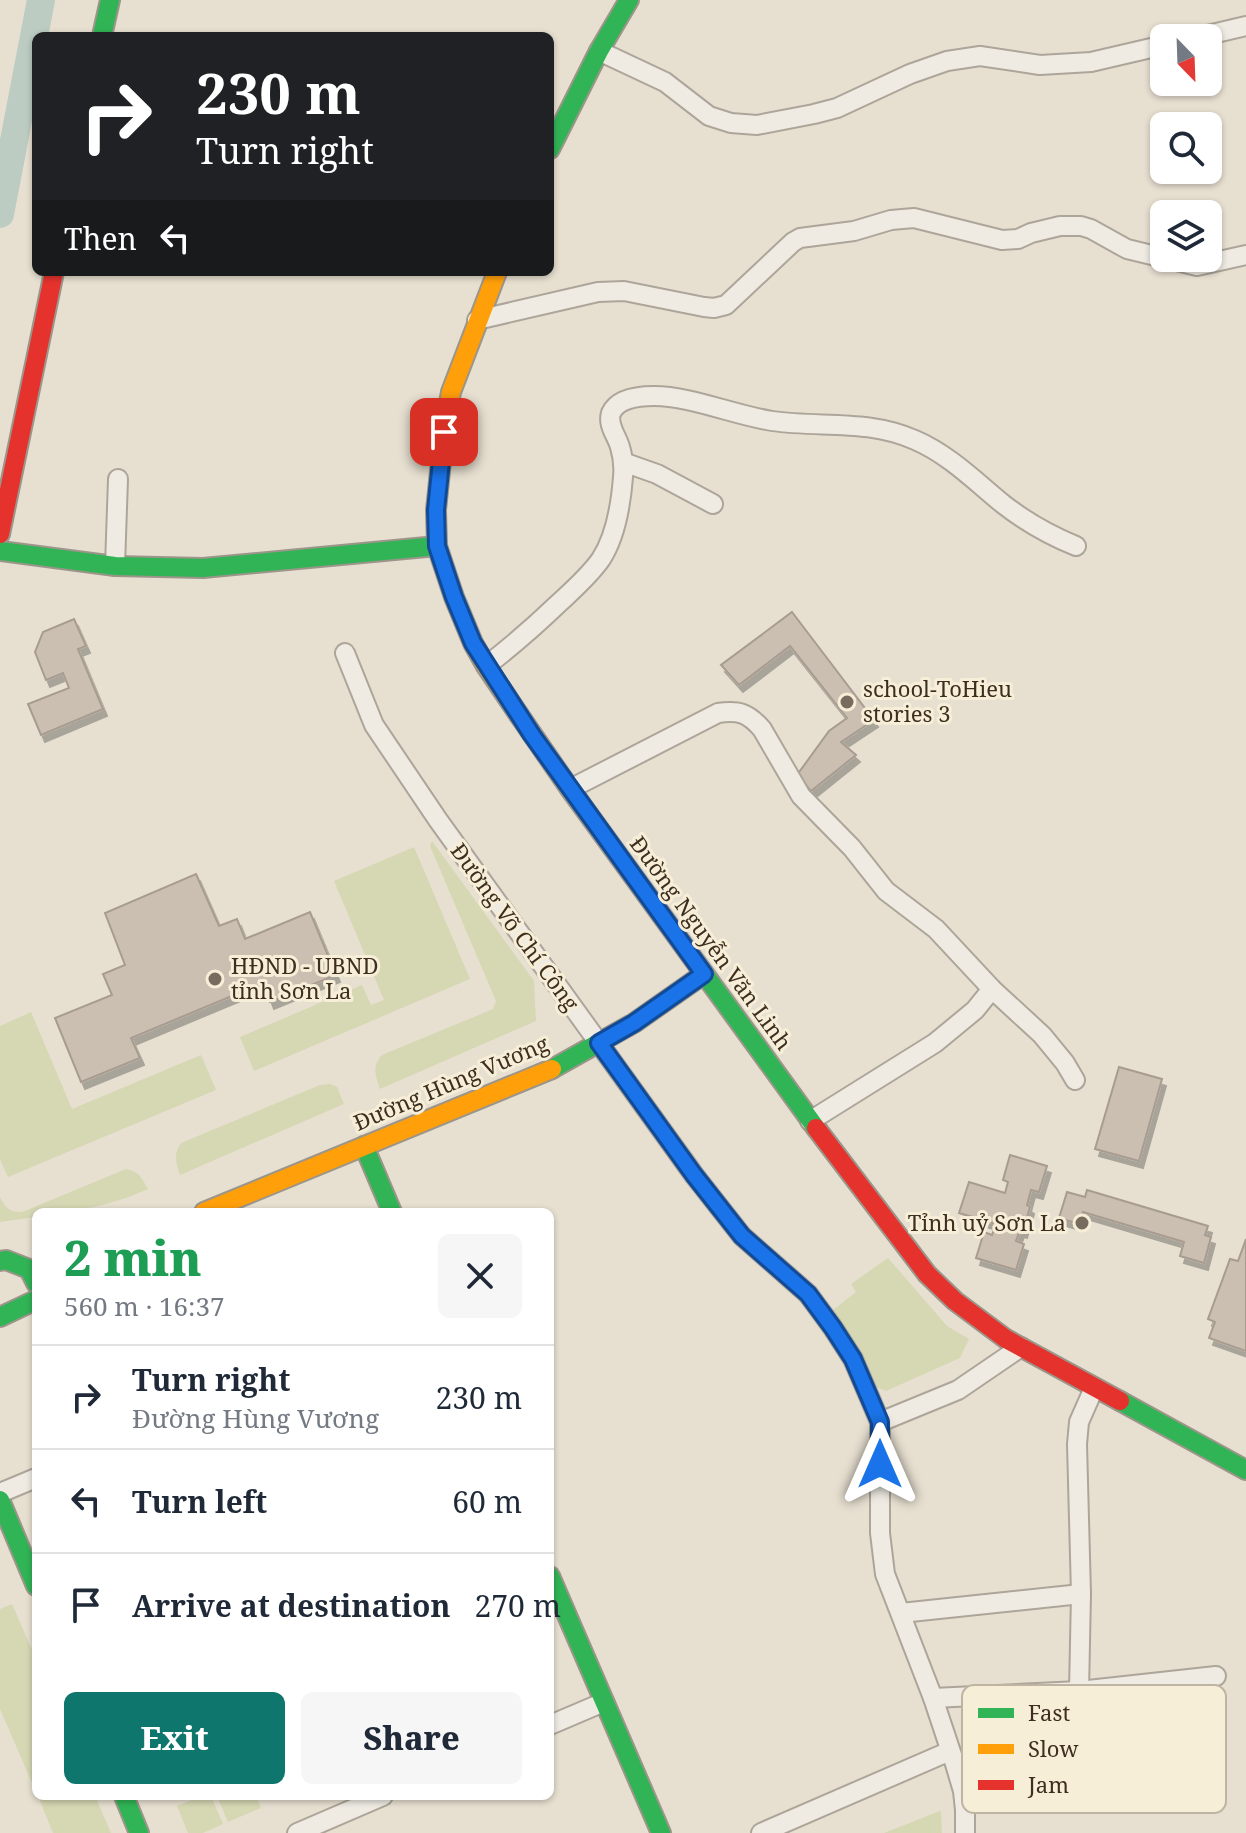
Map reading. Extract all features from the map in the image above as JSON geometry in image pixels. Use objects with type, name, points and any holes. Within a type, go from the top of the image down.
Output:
[{"type":"street","points":[[103,32],[110,0]]},
{"type":"street","points":[[554,141],[599,51],[629,0]]},
{"type":"street","points":[[1222,32],[1246,26]]},
{"type":"street","points":[[599,51],[665,82],[709,116],[731,123],[757,125],[837,108],[929,66],[947,61],[980,56],[1040,65],[1091,62],[1150,48]]},
{"type":"street","points":[[477,320],[598,292],[624,291],[714,308],[726,305],[800,238],[854,231],[904,218],[1002,240],[1018,239],[1060,226],[1081,226],[1127,249],[1197,266],[1246,255]]},
{"type":"street","points":[[0,534],[53,276]]},
{"type":"street","name":"Đường Nguyễn Văn Linh","points":[[495,276],[451,392],[436,510],[437,546],[454,597],[486,666],[570,789],[810,1121],[927,1274],[955,1301],[1006,1339],[1246,1470]]},
{"type":"street","points":[[486,666],[526,634],[601,559],[609,543],[622,491],[623,462],[610,420],[612,410],[628,399],[643,396],[677,399],[774,421],[863,425],[888,430],[917,441],[950,461],[1029,523],[1076,546]]},
{"type":"street","points":[[623,462],[657,474],[713,504]]},
{"type":"street","points":[[115,566],[118,479]]},
{"type":"street","points":[[0,551],[115,566],[203,568],[437,546]]},
{"type":"street","name":"Đường Võ Chí Công","points":[[345,653],[374,725],[447,832],[694,1175],[742,1236],[808,1294],[853,1359],[880,1422],[880,1533],[885,1574],[933,1698],[962,1788]]},
{"type":"street","points":[[570,789],[718,713],[733,711],[754,719],[801,796],[852,848],[886,891],[936,929],[992,989],[1042,1035],[1075,1080]]},
{"type":"street","name":"Đường Hùng Vương","points":[[214,1208],[550,1070],[634,1023],[704,974]]},
{"type":"street","points":[[810,1121],[935,1043],[975,1010],[992,989]]},
{"type":"street","points":[[364,1146],[390,1208]]},
{"type":"street","points":[[3,1260],[32,1256]]},
{"type":"street","points":[[3,1260],[29,1269],[32,1275]]},
{"type":"street","points":[[0,1317],[32,1300]]},
{"type":"street","points":[[880,1422],[958,1390],[1021,1347]]},
{"type":"street","points":[[1079,1685],[1081,1594],[1077,1444],[1079,1422],[1094,1388]]},
{"type":"street","points":[[0,1493],[32,1480]]},
{"type":"street","points":[[0,1500],[32,1576]]},
{"type":"street","points":[[554,1585],[661,1833]]},
{"type":"street","points":[[901,1613],[1081,1594]]},
{"type":"street","points":[[1134,1685],[1216,1676]]},
{"type":"street","points":[[933,1698],[962,1697]]},
{"type":"street","points":[[554,1723],[604,1702]]},
{"type":"street","points":[[761,1833],[950,1751]]},
{"type":"street","points":[[126,1800],[139,1833]]},
{"type":"street","points":[[297,1833],[374,1800]]},
{"type":"green space","points":[[432,841],[534,981],[536,1021],[380,1089],[375,1071],[382,1055],[493,1009],[496,1001],[430,846]]},
{"type":"green space","points":[[414,847],[470,979],[254,1071],[240,1037],[362,985],[371,1005],[384,1000],[334,881]]},
{"type":"green space","points":[[31,1012],[72,1109],[201,1055],[216,1090],[8,1177],[0,1159],[0,1026]]},
{"type":"green space","points":[[320,1085],[337,1087],[344,1104],[180,1175],[176,1155],[181,1143]]},
{"type":"green space","points":[[126,1169],[137,1174],[148,1189],[93,1207],[32,1208],[32,1218],[0,1222],[0,1197],[8,1209],[22,1212]]},
{"type":"green space","points":[[888,1258],[947,1326],[969,1339],[960,1358],[886,1391],[874,1386],[853,1341],[832,1311],[856,1292],[851,1284]]},
{"type":"green space","points":[[12,1604],[32,1650],[32,1783],[0,1709],[0,1609]]},
{"type":"green space","points":[[40,1800],[97,1800],[111,1833],[53,1833]]},
{"type":"green space","points":[[191,1800],[213,1800],[223,1824],[203,1833],[188,1833],[177,1806]]},
{"type":"green space","points":[[219,1800],[258,1800],[261,1808],[228,1822]]},
{"type":"green space","points":[[940,1811],[942,1833],[884,1833]]},
{"type":"building","name":"school-ToHieu stories 3","points":[[792,612],[874,720],[841,742],[856,755],[811,791],[797,775],[829,731],[847,718],[790,646],[739,685],[721,665]]},
{"type":"building","points":[[74,619],[86,646],[78,649],[103,709],[41,735],[28,704],[69,688],[63,673],[46,680],[35,652],[43,632]]},
{"type":"building","name":"HĐND - UBND tỉnh Sơn La","points":[[196,874],[219,926],[237,919],[245,939],[310,912],[336,975],[270,1002],[263,983],[131,1038],[140,1058],[81,1082],[55,1018],[112,995],[103,974],[125,965],[105,913]]},
{"type":"building","points":[[1119,1067],[1162,1079],[1139,1161],[1095,1149]]},
{"type":"building","points":[[1010,1155],[1047,1166],[1039,1192],[1031,1190],[1023,1231],[1020,1230],[1016,1241],[1024,1244],[1016,1270],[976,1258],[984,1232],[992,1235],[996,1224],[959,1213],[969,1182],[1005,1193],[1008,1182],[1003,1180]]},
{"type":"building","points":[[1087,1190],[1208,1226],[1205,1235],[1211,1237],[1204,1263],[1180,1256],[1184,1242],[1083,1212],[1079,1224],[1059,1218],[1067,1192],[1085,1197]]},
{"type":"building","points":[[1246,1239],[1246,1351],[1209,1338],[1215,1322],[1208,1319],[1230,1259],[1238,1261]]},
{"type":"waterway","points":[[35,32],[41,0]]},
{"type":"waterway","points":[[0,214],[32,47]]},
{"type":"traffic: fast","points":[[103,32],[110,0]]},
{"type":"traffic: fast","points":[[554,141],[599,51],[629,0]]},
{"type":"traffic: fast","points":[[0,551],[115,566],[203,568],[437,546]]},
{"type":"traffic: fast","points":[[519,715],[816,1128]]},
{"type":"traffic: fast","points":[[552,1069],[634,1023],[704,974]]},
{"type":"traffic: fast","points":[[364,1146],[390,1208]]},
{"type":"traffic: fast","points":[[0,1261],[6,1260],[29,1269],[32,1275]]},
{"type":"traffic: fast","points":[[0,1317],[32,1302]]},
{"type":"traffic: fast","points":[[1120,1401],[1246,1470]]},
{"type":"traffic: fast","points":[[0,1500],[32,1576]]},
{"type":"traffic: fast","points":[[554,1585],[661,1833]]},
{"type":"traffic: fast","points":[[126,1800],[139,1833]]},
{"type":"traffic: slow","points":[[495,276],[451,392],[436,510],[437,546],[473,643],[519,715]]},
{"type":"traffic: slow","points":[[214,1208],[552,1069]]},
{"type":"traffic: jam","points":[[0,534],[53,276]]},
{"type":"traffic: jam","points":[[816,1128],[927,1274],[955,1301],[1006,1339],[1120,1401]]},
{"type":"place","name":"school-ToHieu stories 3","points":[[847,702]]},
{"type":"place","name":"HĐND - UBND tỉnh Sơn La","points":[[215,979]]},
{"type":"place","name":"Tỉnh uỷ Sơn La","points":[[1082,1223]]},
{"type":"route","points":[[444,432],[436,510],[437,546],[473,643],[532,735],[704,974],[634,1023],[599,1043],[742,1236],[808,1294],[833,1328],[853,1359],[880,1422],[880,1464]]}]
